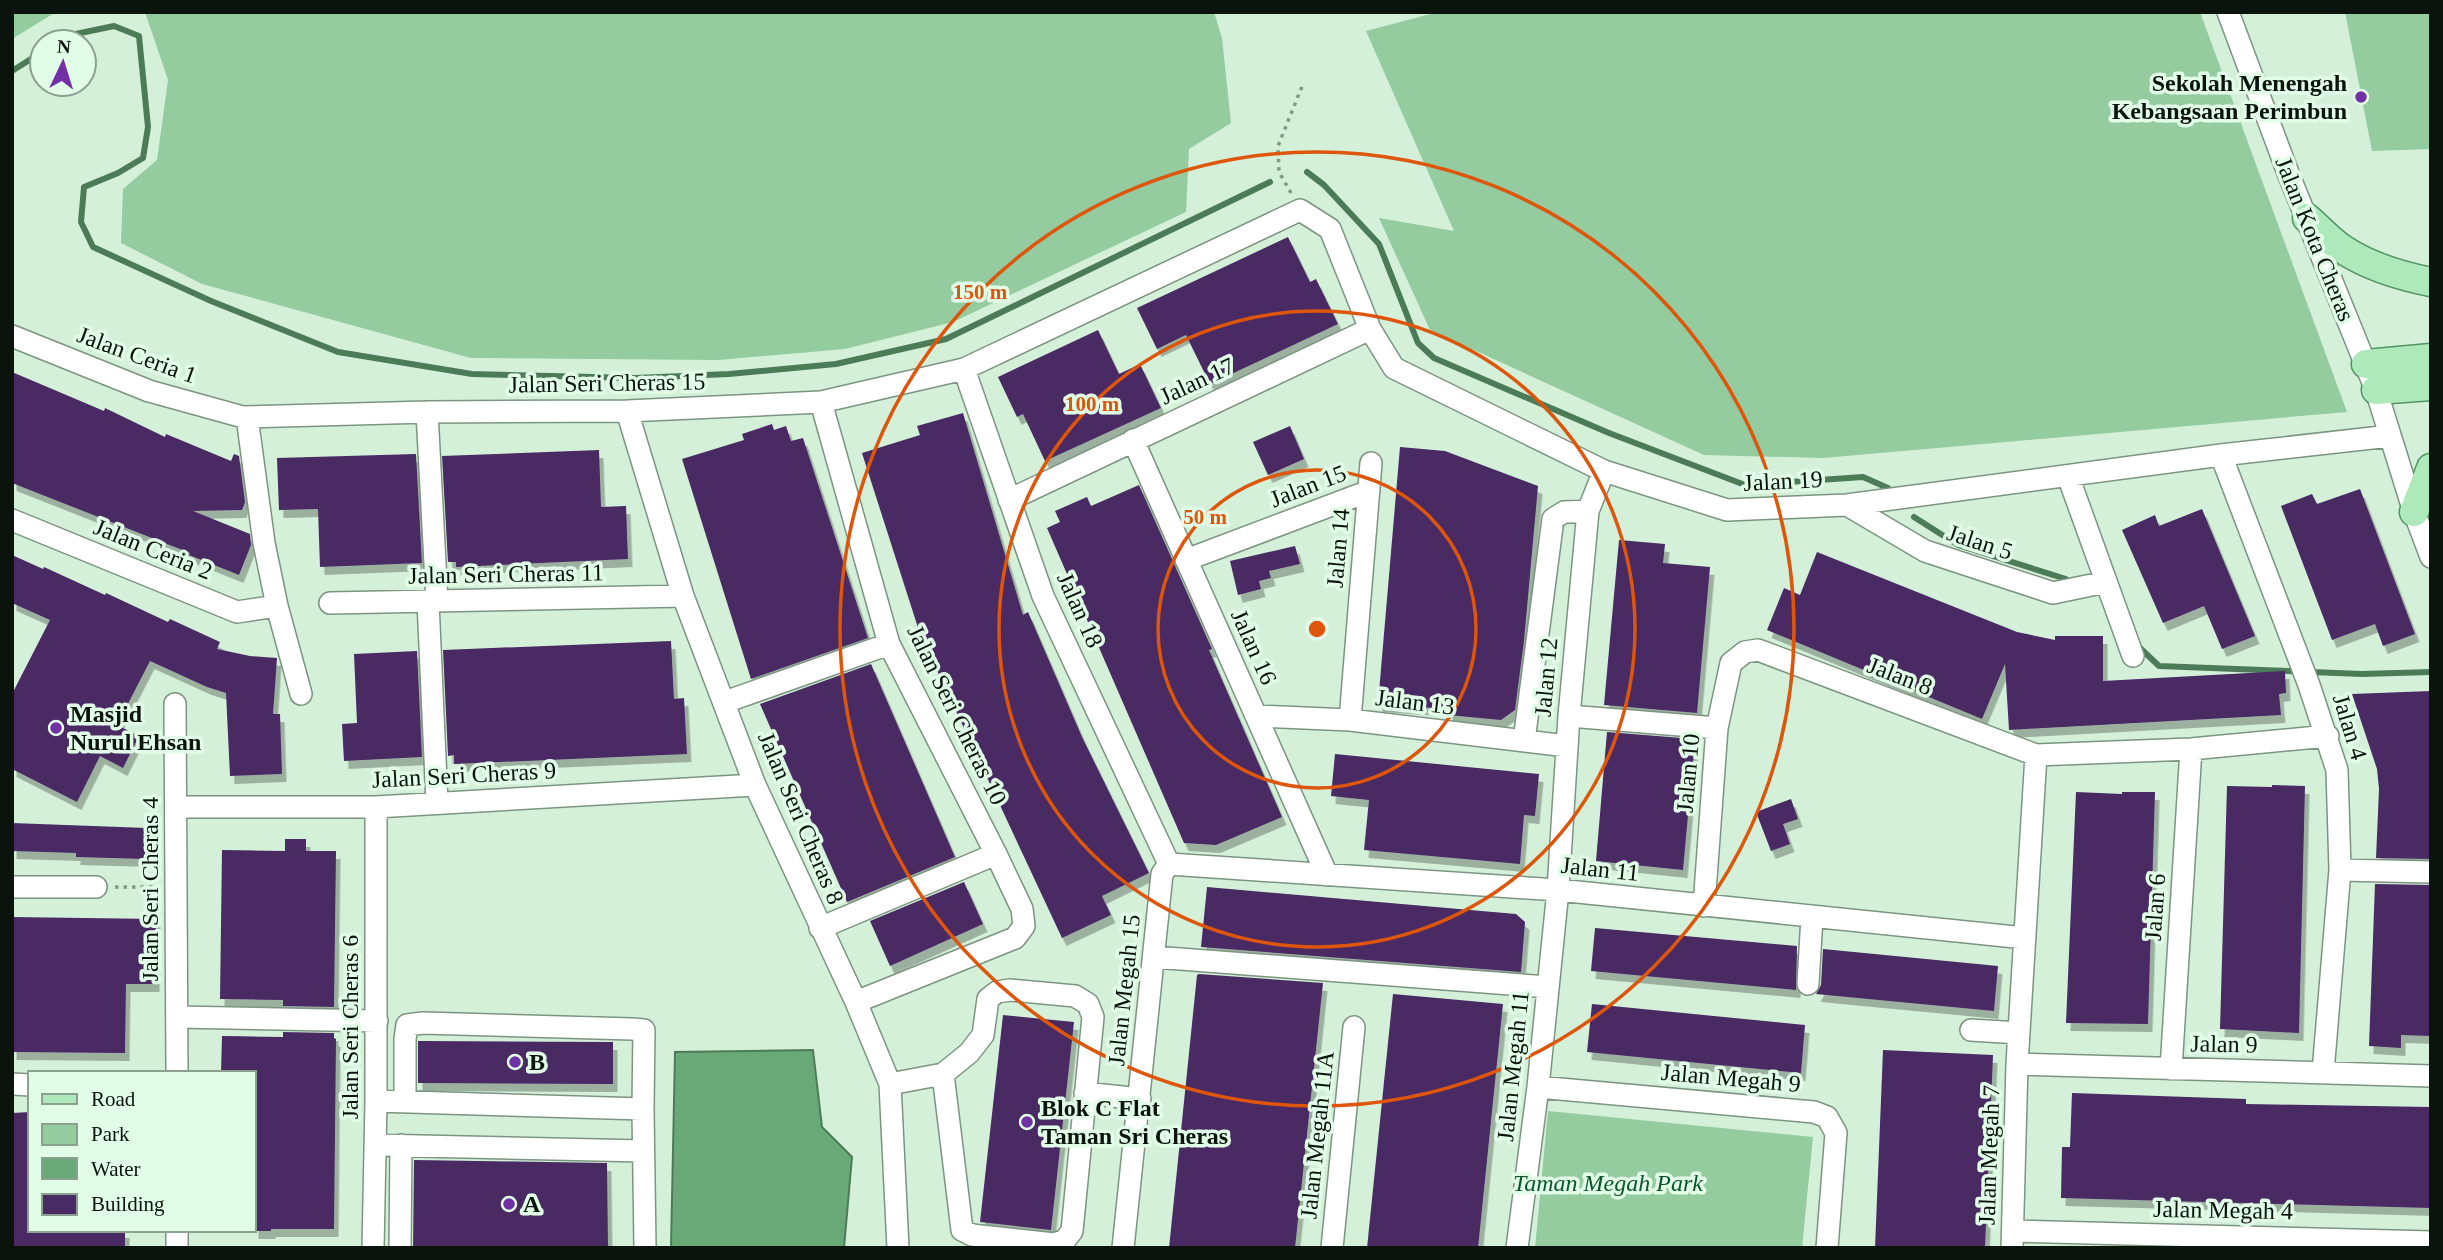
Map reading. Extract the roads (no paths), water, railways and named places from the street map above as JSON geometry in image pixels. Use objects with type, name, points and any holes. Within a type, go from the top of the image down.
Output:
[{"type":"main road","points":[[2307,218],[2342,250],[2407,277],[2431,282]]},
{"type":"main road","points":[[2371,377],[2431,358]]},
{"type":"main road","points":[[2371,377],[2431,386]]},
{"type":"main road","points":[[2414,512],[2431,468]]},
{"type":"street","name":"Jalan Kota Cheras","points":[[2228,12],[2371,377],[2414,512],[2431,556]]},
{"type":"street","name":"Jalan 19","points":[[964,369],[1300,210],[1330,229],[1370,329],[1394,368],[1604,471],[1727,510],[1847,505],[2221,455],[2390,436]]},
{"type":"street","name":"Jalan 17","points":[[1009,500],[1370,329]]},
{"type":"street","name":"Jalan Ceria 1","points":[[12,336],[149,391],[247,417]]},
{"type":"street","name":"Jalan Seri Cheras 15","points":[[247,417],[427,412],[628,411],[821,402],[964,369]]},
{"type":"street","name":"Jalan 18","points":[[964,369],[1043,596],[1169,864]]},
{"type":"street","name":"Jalan Seri Cheras 10","points":[[821,402],[889,644],[996,854],[1022,909],[1024,926],[1015,938],[856,1002]]},
{"type":"street","name":"Jalan Seri Cheras 8","points":[[628,411],[683,596],[755,785],[856,1002],[890,1084],[898,1248]]},
{"type":"street","points":[[427,412],[437,803]]},
{"type":"street","points":[[247,417],[264,543],[277,606],[301,694]]},
{"type":"street","name":"Jalan 16","points":[[1133,440],[1327,875]]},
{"type":"street","name":"Jalan 4","points":[[2221,455],[2300,660],[2337,769],[2340,870],[2323,1072]]},
{"type":"street","name":"Jalan 14","points":[[1350,720],[1371,463]]},
{"type":"street","name":"Jalan 12","points":[[1558,890],[1569,716],[1588,511],[1604,471]]},
{"type":"street","points":[[2068,476],[2133,656]]},
{"type":"street","name":"Jalan 15","points":[[1186,560],[1369,491]]},
{"type":"street","name":"Jalan 5","points":[[1847,505],[1925,551],[2053,593],[2106,582]]},
{"type":"street","points":[[1524,741],[1553,519],[1564,512],[1588,511]]},
{"type":"street","name":"Jalan Ceria 2","points":[[12,520],[237,612],[277,606]]},
{"type":"street","name":"Jalan Seri Cheras 11","points":[[330,603],[683,596]]},
{"type":"street","points":[[725,702],[889,644]]},
{"type":"street","name":"Jalan 8","points":[[1745,652],[1758,650],[2036,755],[2191,749],[2328,736]]},
{"type":"street","name":"Jalan 10","points":[[1704,906],[1717,728],[1731,663],[1745,652]]},
{"type":"street","name":"Jalan Seri Cheras 4","points":[[175,704],[177,1071]]},
{"type":"street","name":"Jalan 13","points":[[1256,716],[1350,720],[1567,746]]},
{"type":"street","points":[[1569,716],[1717,728]]},
{"type":"street","name":"Jalan 6","points":[[2171,1069],[2191,749]]},
{"type":"street","points":[[2017,1064],[2036,755]]},
{"type":"street","name":"Jalan Seri Cheras 9","points":[[176,807],[376,807],[755,785]]},
{"type":"street","name":"Jalan Seri Cheras 6","points":[[373,1248],[377,1021],[376,807]]},
{"type":"street","points":[[820,928],[996,854]]},
{"type":"street","name":"Jalan 11","points":[[1169,864],[1558,890],[2025,938]]},
{"type":"street","name":"Jalan Megah 15","points":[[1123,1248],[1162,874],[1169,864]]},
{"type":"street","points":[[2340,870],[2431,872]]},
{"type":"street","points":[[12,887],[96,887]]},
{"type":"street","name":"Jalan Megah 11","points":[[1517,1248],[1538,1087],[1558,890]]},
{"type":"street","points":[[1808,984],[1812,917]]},
{"type":"street","points":[[1154,957],[1548,987]]},
{"type":"street","points":[[890,1084],[943,1074],[969,1053],[983,1035],[988,999],[996,992],[1010,990],[1075,996],[1088,1004],[1093,1017],[1072,1231],[1065,1240],[1054,1244],[972,1235],[962,1230],[943,1074]]},
{"type":"street","points":[[177,1017],[377,1021]]},
{"type":"street","points":[[405,1101],[407,1025],[423,1023],[644,1030],[645,1248]]},
{"type":"street","name":"Jalan Megah 11A","points":[[1332,1248],[1354,1027]]},
{"type":"street","points":[[1971,1030],[2019,1033]]},
{"type":"street","name":"Jalan 9","points":[[2017,1064],[2431,1076]]},
{"type":"street","name":"Jalan Megah 7","points":[[2012,1239],[2017,1064]]},
{"type":"street","name":"Jalan Megah 9","points":[[1538,1087],[1814,1112],[1827,1117],[1836,1133],[1827,1248]]},
{"type":"street","points":[[1085,1093],[1140,1099]]},
{"type":"street","points":[[376,1101],[643,1109]]},
{"type":"street","points":[[376,1145],[643,1151]]},
{"type":"street","points":[[400,1248],[401,1145]]},
{"type":"street","name":"Jalan Megah 4","points":[[2012,1239],[2431,1241]]},
{"type":"water","points":[[813,1050],[822,1127],[852,1157],[844,1248],[671,1248],[675,1052]]},
{"type":"waterway","points":[[98,29],[114,26],[139,36],[148,127],[143,158],[118,173],[84,187],[81,222],[93,247],[211,301],[338,352],[472,374],[636,378],[729,374],[836,364],[946,339],[1270,182]]},
{"type":"waterway","points":[[12,71],[28,61]]},
{"type":"waterway","points":[[1307,172],[1324,185],[1379,244],[1418,343],[1434,358],[1609,433],[1745,485],[1863,477],[1888,488]]},
{"type":"waterway","points":[[1914,517],[1958,545],[2066,579]]},
{"type":"waterway","points":[[2139,647],[2159,666],[2362,674],[2431,672]]},
{"type":"place","name":"Sekolah Menengah Kebangsaan Perimbun","points":[[2361,97]]},
{"type":"place","name":"Masjid Nurul Ehsan","points":[[56,728]]},
{"type":"place","name":"B","points":[[515,1062]]},
{"type":"place","name":"Blok C Flat Taman Sri Cheras","points":[[1027,1122]]},
{"type":"place","name":"A","points":[[509,1204]]},
{"type":"park label","name":"Taman Megah Park","points":[[1608,1183]]}]
